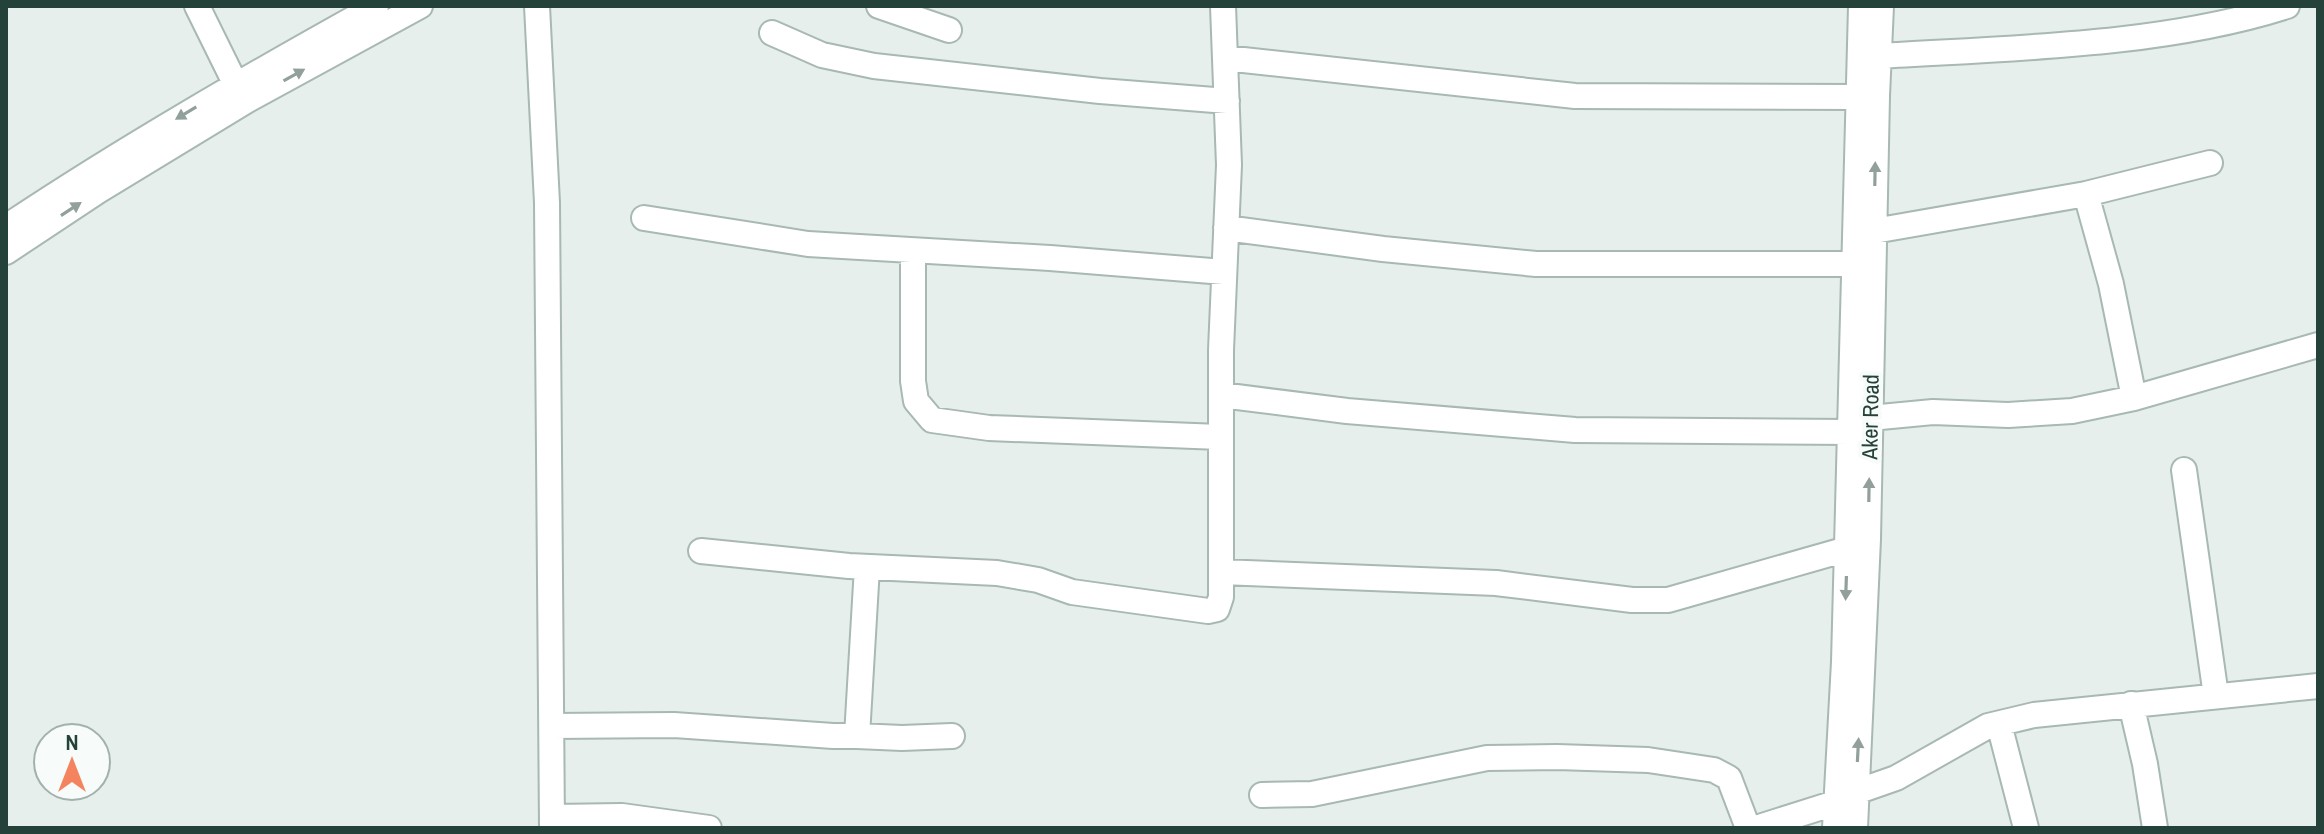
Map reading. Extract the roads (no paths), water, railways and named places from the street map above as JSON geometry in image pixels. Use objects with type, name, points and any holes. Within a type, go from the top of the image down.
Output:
[{"type":"street","points":[[197,6],[235,83]]},
{"type":"street","points":[[6,227],[86,173],[235,83],[376,6]]},
{"type":"street","points":[[6,252],[98,191],[246,101],[420,6]]},
{"type":"street","points":[[537,6],[547,203],[552,823],[622,816],[709,828]]},
{"type":"street","points":[[879,6],[949,30]]},
{"type":"street","points":[[701,551],[867,567],[997,573],[1038,580],[1072,592],[1208,611],[1217,609],[1221,597],[1220,437],[1229,165],[1223,6]]},
{"type":"street","name":"Aker Road","points":[[1861,6],[1854,264],[1863,331]]},
{"type":"street","name":"Aker Road","points":[[1835,828],[1846,798],[1864,644],[1860,425],[1863,331],[1874,231],[1881,6]]},
{"type":"street","points":[[1880,56],[2039,47],[2147,35],[2248,18],[2282,7]]},
{"type":"street","points":[[772,33],[822,55],[874,66],[1100,91],[1227,101]]},
{"type":"street","points":[[1225,58],[1575,96],[1859,97]]},
{"type":"street","points":[[1874,231],[2086,194],[2210,163]]},
{"type":"street","points":[[2086,194],[2111,284],[2134,398]]},
{"type":"street","points":[[644,218],[808,244],[1224,272]]},
{"type":"street","points":[[1226,228],[1383,249],[1536,264],[1854,264]]},
{"type":"street","points":[[913,251],[913,381],[916,401],[932,420],[989,428],[1220,437]]},
{"type":"street","points":[[1221,395],[1347,411],[1575,430],[1860,425],[1933,412],[2008,415],[2056,412],[2134,398],[2318,345]]},
{"type":"street","name":"Aker Road","points":[[1855,828],[1846,798],[1847,549],[1860,425]]},
{"type":"street","points":[[2184,470],[2216,696]]},
{"type":"street","points":[[1221,572],[1496,583],[1632,600],[1668,600],[1847,549]]},
{"type":"street","points":[[857,736],[867,567]]},
{"type":"street","points":[[1756,828],[1896,778],[1958,741],[1999,724],[2034,715],[2318,686]]},
{"type":"street","points":[[2131,704],[2155,828]]},
{"type":"street","points":[[1999,724],[2026,828]]},
{"type":"street","points":[[552,726],[674,725],[833,736],[952,736]]},
{"type":"street","points":[[1262,795],[1312,794],[1487,758],[1648,760],[1714,770],[1729,778],[1748,828]]}]
